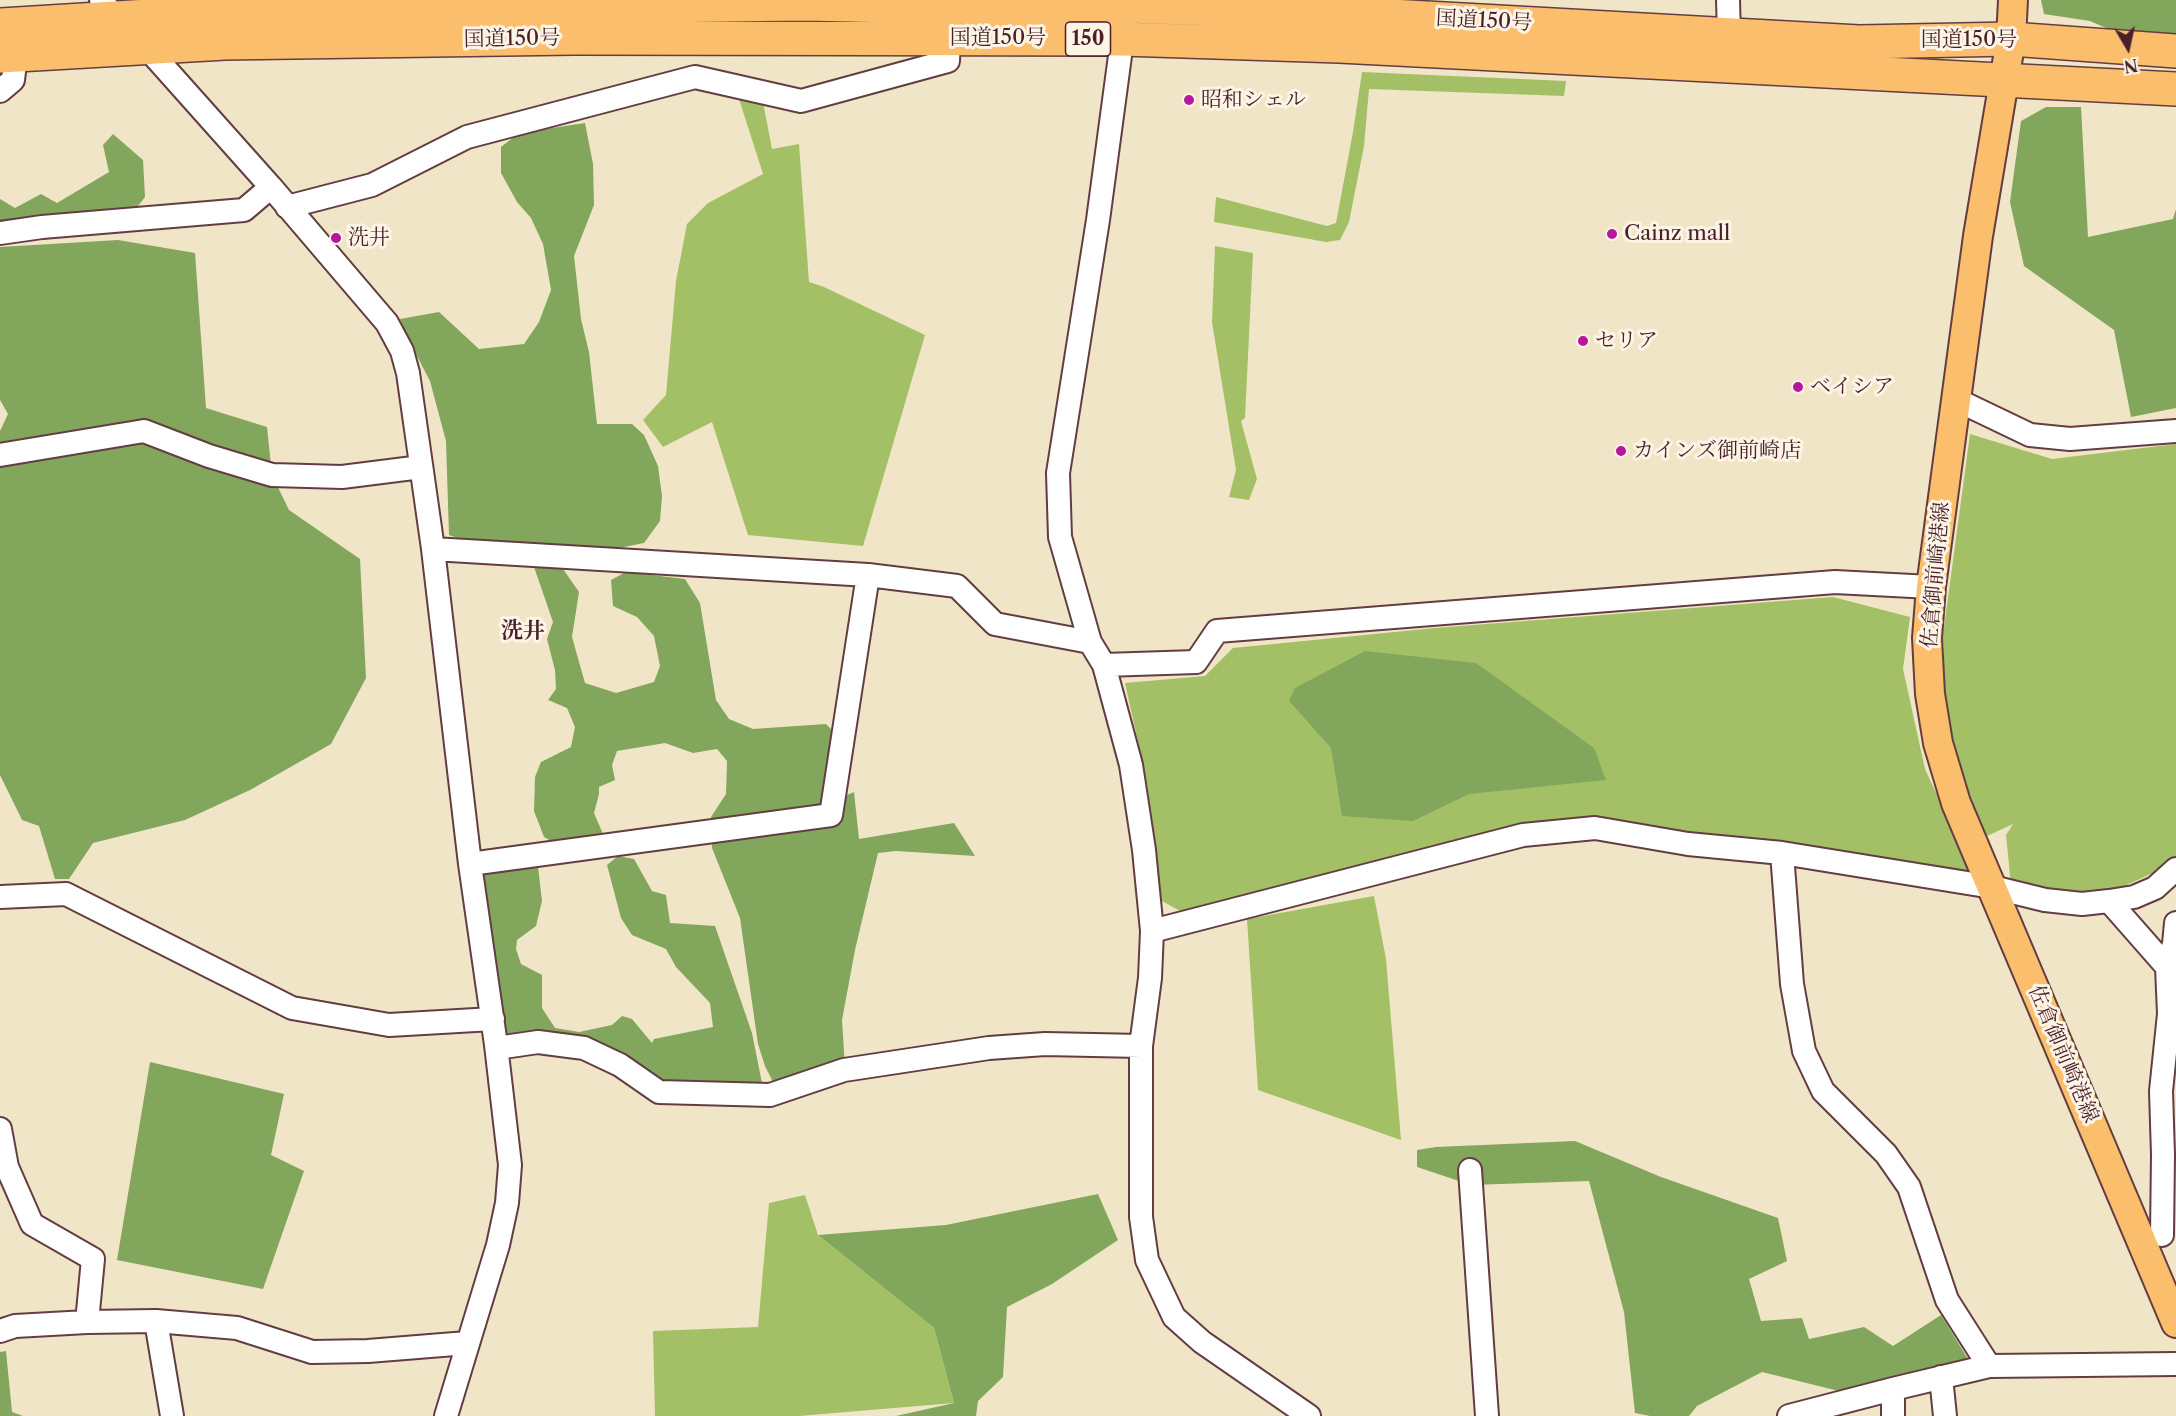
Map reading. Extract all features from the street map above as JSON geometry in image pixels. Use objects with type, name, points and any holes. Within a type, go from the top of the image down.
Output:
[{"type":"highway","name":"国道150号","points":[[8,55],[236,42],[574,38],[1127,3],[1859,42],[2011,39],[2176,51]]},
{"type":"highway","name":"国道150号","points":[[0,25],[108,9],[247,10],[806,4],[946,15],[1122,39],[1339,46],[2176,89]]},
{"type":"main road","name":"佐倉御前崎港線","points":[[2013,0],[2011,39],[1978,236],[1931,586],[1927,638],[1930,694],[1938,743],[1956,803],[1992,887],[2159,1235],[2176,1323]]},
{"type":"street","points":[[1728,0],[1729,34]]},
{"type":"street","points":[[1127,3],[1098,220],[1058,473],[1060,537],[1090,642],[1104,665],[1131,765],[1144,850],[1152,931],[1150,978],[1141,1046],[1141,1217],[1146,1260],[1174,1317],[1202,1342],[1309,1416]]},
{"type":"street","points":[[108,9],[147,48],[271,187],[387,323],[402,351],[408,374],[433,549],[470,864],[497,1048],[510,1165],[509,1184],[498,1245],[446,1416]]},
{"type":"street","points":[[287,207],[372,185],[467,137],[695,77],[801,101],[948,61],[946,15]]},
{"type":"street","points":[[0,91],[13,80],[8,55]]},
{"type":"street","points":[[0,233],[42,227],[244,210],[271,187]]},
{"type":"street","points":[[1957,400],[2030,435],[2070,439],[2176,431]]},
{"type":"street","points":[[0,455],[144,431],[209,456],[272,475],[342,477],[421,467]]},
{"type":"street","points":[[433,549],[867,575],[957,585],[995,624],[1090,642]]},
{"type":"street","points":[[470,864],[831,815],[867,575]]},
{"type":"street","points":[[1104,665],[1196,662],[1216,631],[1836,582],[1931,586]]},
{"type":"street","points":[[1152,931],[1523,835],[1595,828],[1688,844],[1782,853],[1992,887],[2044,900],[2082,904],[2134,897],[2155,888],[2176,869]]},
{"type":"street","points":[[1782,853],[1792,984],[1804,1052],[1822,1091],[1886,1154],[1909,1187],[1947,1300],[1989,1366]]},
{"type":"street","points":[[0,897],[66,894],[292,1008],[389,1025],[492,1019]]},
{"type":"street","points":[[2109,902],[2167,967]]},
{"type":"street","points":[[2159,1235],[2163,1155],[2161,1091],[2169,1014],[2167,967],[2174,944],[2176,923]]},
{"type":"street","points":[[497,1048],[538,1042],[584,1048],[620,1065],[658,1092],[770,1095],[844,1070],[989,1048],[1045,1044],[1141,1046]]},
{"type":"street","points":[[0,1129],[7,1167],[32,1224],[93,1259],[87,1322]]},
{"type":"street","points":[[1470,1170],[1487,1416]]},
{"type":"street","points":[[0,1331],[15,1326],[156,1321],[237,1328],[312,1352],[368,1352],[467,1343]]},
{"type":"street","points":[[156,1321],[172,1416]]},
{"type":"street","points":[[1789,1416],[1989,1366],[2176,1364]]},
{"type":"street","points":[[1941,1377],[1945,1416]]},
{"type":"street","points":[[1893,1389],[1893,1416]]},
{"type":"green space","points":[[2041,0],[2176,0],[2176,40],[2157,50],[2090,21],[2044,14]]},
{"type":"green space","points":[[1362,72],[1566,81],[1564,96],[1369,89],[1364,146],[1349,222],[1340,240],[1326,242],[1214,222],[1216,197],[1327,226],[1336,223]]},
{"type":"green space","points":[[739,99],[763,102],[772,149],[799,144],[809,282],[925,335],[863,546],[748,535],[712,422],[663,447],[643,420],[666,395],[676,281],[687,224],[708,203],[763,174]]},
{"type":"green space","points":[[2046,107],[2081,107],[2088,237],[2173,219],[2176,209],[2176,408],[2131,417],[2114,330],[2024,266],[2010,202],[2021,121]]},
{"type":"green space","points":[[585,123],[593,164],[594,205],[574,256],[581,319],[589,352],[597,424],[632,424],[644,435],[658,466],[662,496],[660,521],[644,543],[594,553],[463,540],[449,535],[446,441],[430,381],[400,319],[439,312],[479,349],[524,344],[539,322],[551,290],[543,244],[531,218],[517,202],[501,173],[501,147],[519,133]]},
{"type":"green space","points":[[113,134],[143,160],[145,197],[138,206],[0,226],[0,199],[15,208],[41,194],[57,203],[109,172],[103,145]]},
{"type":"green space","points":[[118,240],[195,253],[206,408],[267,427],[272,475],[289,510],[360,559],[366,678],[331,744],[250,790],[185,820],[93,843],[69,879],[55,879],[39,826],[22,820],[0,775],[0,431],[8,414],[0,400],[0,247]]},
{"type":"green space","points":[[1215,246],[1253,253],[1245,418],[1241,421],[1257,479],[1249,500],[1229,497],[1236,470],[1212,322]]},
{"type":"green space","points":[[1970,434],[2052,459],[2176,444],[2176,856],[2168,866],[2107,894],[2011,885],[2006,835],[2013,824],[1985,837],[1965,795],[1946,735],[1943,635]]},
{"type":"green space","points":[[534,567],[563,569],[579,592],[572,637],[585,683],[616,693],[654,682],[660,666],[654,636],[637,617],[613,606],[611,580],[626,572],[685,579],[700,603],[716,700],[729,719],[753,729],[826,724],[835,733],[838,799],[854,792],[859,839],[954,823],[975,856],[896,851],[878,853],[855,950],[842,1020],[845,1067],[775,1086],[765,1066],[758,1044],[740,918],[712,848],[711,831],[716,827],[711,817],[726,794],[727,761],[717,749],[693,753],[665,743],[617,751],[612,765],[615,780],[599,787],[594,813],[603,834],[592,842],[558,845],[544,837],[534,811],[535,777],[541,762],[571,747],[575,727],[567,708],[548,700],[556,689],[555,670],[547,639],[553,622]]},
{"type":"green space","points":[[1833,597],[1910,617],[1903,669],[1925,769],[1972,871],[1590,819],[1182,912],[1160,900],[1144,769],[1125,683],[1205,676],[1233,648],[1435,628]]},
{"type":"green space","points":[[1365,651],[1476,663],[1594,748],[1606,780],[1469,794],[1413,821],[1342,816],[1331,748],[1289,701],[1295,688]]},
{"type":"green space","points":[[513,853],[538,867],[542,901],[536,926],[517,940],[516,949],[521,964],[542,975],[542,1008],[555,1028],[579,1032],[612,1025],[622,1016],[632,1019],[652,1043],[654,1039],[713,1027],[710,1003],[676,967],[666,949],[632,935],[621,918],[607,865],[618,856],[634,859],[652,891],[666,895],[670,923],[715,926],[752,1033],[762,1083],[751,1088],[674,1093],[584,1048],[496,1045],[468,868]]},
{"type":"green space","points":[[1374,896],[1386,959],[1401,1140],[1258,1090],[1247,919]]},
{"type":"green space","points":[[150,1062],[284,1094],[271,1155],[304,1171],[263,1289],[117,1260]]},
{"type":"green space","points":[[1575,1141],[1661,1177],[1778,1218],[1787,1261],[1749,1279],[1761,1321],[1802,1318],[1809,1339],[1864,1327],[1893,1346],[1941,1315],[1971,1364],[1855,1395],[1762,1372],[1697,1406],[1689,1416],[1650,1416],[1635,1413],[1624,1312],[1589,1181],[1471,1185],[1417,1167],[1417,1150],[1436,1147]]},
{"type":"green space","points":[[1098,1194],[1118,1240],[1052,1284],[1007,1307],[1003,1377],[978,1401],[976,1416],[896,1416],[954,1403],[934,1328],[818,1235],[946,1225]]},
{"type":"green space","points":[[805,1195],[818,1235],[934,1328],[954,1403],[799,1416],[655,1416],[653,1331],[758,1327],[769,1203]]},
{"type":"green space","points":[[6,1351],[12,1412],[23,1416],[0,1416],[0,1352]]},
{"type":"place","name":"昭和シェル","points":[[1189,100]]},
{"type":"place","name":"Cainz mall","points":[[1612,234]]},
{"type":"place","name":"洗井","points":[[336,238]]},
{"type":"place","name":"セリア","points":[[1583,341]]},
{"type":"place","name":"ベイシア","points":[[1798,387]]},
{"type":"place","name":"カインズ御前崎店","points":[[1621,451]]},
{"type":"district","name":"洗井","points":[[523,632]]}]
